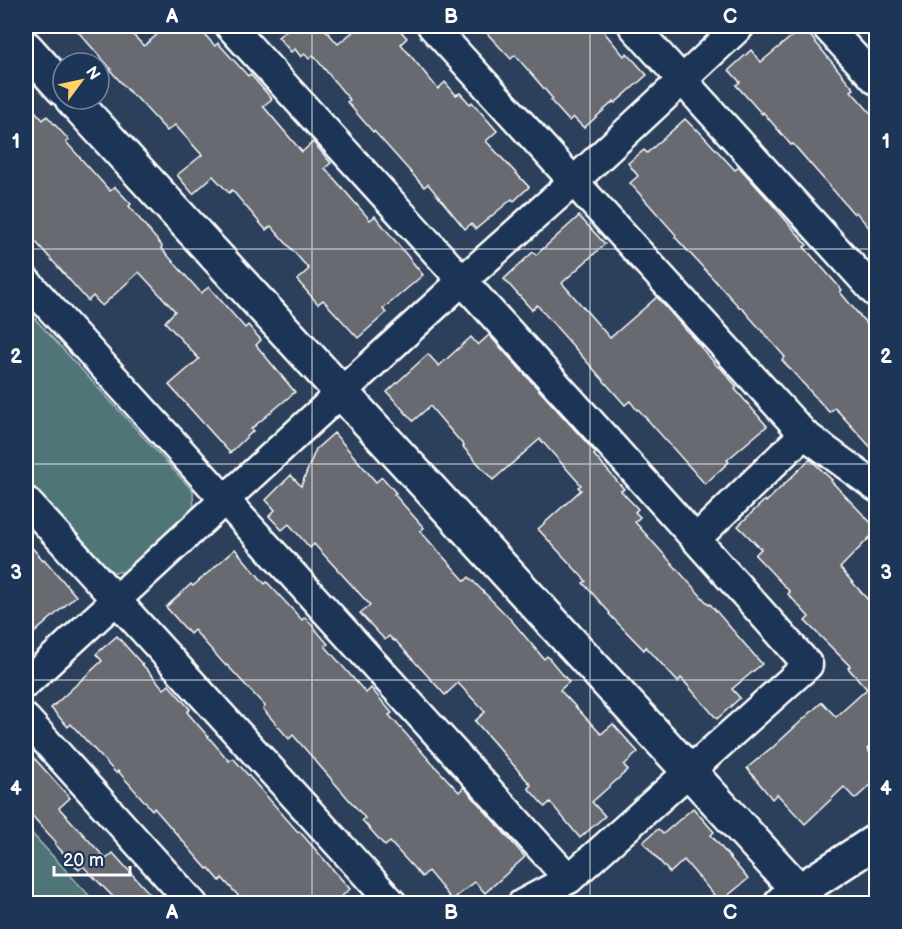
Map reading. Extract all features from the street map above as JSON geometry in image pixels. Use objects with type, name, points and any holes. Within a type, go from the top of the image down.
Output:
[{"type":"street","points":[[230,26],[463,280],[808,665],[569,879],[522,903]]},
{"type":"street","points":[[432,26],[804,434],[876,487]]},
{"type":"street","points":[[633,26],[876,293]]},
{"type":"street","points":[[26,682],[741,26]]},
{"type":"street","points":[[826,26],[876,80]]},
{"type":"street","points":[[26,48],[51,76]]},
{"type":"street","points":[[83,111],[689,771],[790,897],[876,841]]},
{"type":"street","points":[[26,281],[569,879]]},
{"type":"street","points":[[696,539],[804,434]]},
{"type":"street","points":[[26,501],[393,903]]},
{"type":"street","points":[[26,719],[193,903]]},
{"type":"green space","points":[[26,309],[193,491],[194,512],[129,572],[109,572],[26,482]]},
{"type":"green space","points":[[26,827],[96,903],[26,903]]},
{"type":"building","points":[[73,26],[124,26],[144,46],[167,26],[197,26],[215,46],[218,43],[248,76],[250,74],[272,99],[263,106],[302,152],[313,142],[331,163],[325,168],[370,220],[375,216],[423,275],[383,309],[386,313],[358,338],[323,300],[318,304],[297,280],[309,269],[271,226],[266,230],[232,190],[229,193],[213,176],[193,194],[177,175],[202,155],[175,125],[167,131],[111,71],[111,51],[95,51]]},
{"type":"building","points":[[292,26],[322,26],[338,44],[360,26],[396,26],[407,38],[401,44],[438,89],[445,82],[456,95],[460,93],[470,104],[472,102],[497,131],[486,141],[529,187],[476,229],[471,224],[465,229],[428,184],[424,187],[373,132],[347,102],[350,100],[313,55],[309,59],[305,54],[301,57],[295,49],[291,52],[278,37]]},
{"type":"building","points":[[480,26],[599,26],[624,56],[627,53],[647,75],[584,128],[573,117],[569,121],[515,55],[511,59]]},
{"type":"building","points":[[803,27],[854,89],[851,91],[876,119],[876,236],[736,85],[740,82],[729,70],[751,50],[761,62]]},
{"type":"building","points":[[26,101],[43,120],[47,116],[69,140],[66,142],[110,191],[115,187],[131,204],[129,206],[162,246],[161,248],[201,293],[209,287],[245,328],[248,325],[261,340],[256,345],[295,392],[251,429],[253,431],[230,453],[169,385],[199,359],[165,322],[175,311],[139,272],[102,306],[93,296],[88,301],[35,241],[26,249]]},
{"type":"building","points":[[685,119],[735,170],[739,167],[766,197],[807,245],[804,247],[842,290],[840,292],[876,335],[876,453],[835,408],[829,412],[782,360],[785,357],[675,237],[676,235],[630,183],[638,176],[628,163],[644,150],[647,153]]},
{"type":"building","points":[[579,216],[605,244],[562,283],[610,338],[657,297],[737,387],[735,389],[767,426],[727,460],[729,462],[705,484],[630,401],[625,405],[537,305],[532,310],[504,279],[533,252],[536,255]]},
{"type":"building","points":[[489,335],[596,453],[594,455],[624,489],[621,491],[638,509],[635,512],[640,517],[635,522],[762,664],[732,689],[740,698],[717,719],[681,678],[678,682],[646,647],[644,650],[609,614],[583,583],[586,581],[538,529],[581,490],[578,487],[581,485],[540,439],[493,480],[430,406],[413,421],[387,392],[428,354],[439,366],[471,337],[478,345]]},
{"type":"building","points":[[334,433],[376,482],[382,477],[424,528],[420,531],[465,581],[469,577],[512,621],[544,659],[547,656],[569,682],[560,690],[601,734],[613,724],[638,752],[624,765],[628,770],[592,802],[605,816],[580,838],[550,802],[545,807],[528,788],[531,785],[475,721],[485,712],[458,683],[445,695],[395,640],[389,636],[385,640],[360,613],[370,605],[314,544],[310,548],[289,524],[282,530],[269,516],[275,510],[266,500],[291,475],[301,486],[316,449]]},
{"type":"building","points":[[810,459],[876,528],[876,531],[840,568],[876,609],[876,741],[867,749],[876,760],[876,780],[855,799],[844,787],[805,824],[777,794],[772,799],[747,768],[822,702],[836,717],[867,689],[848,668],[850,666],[805,621],[809,617],[788,594],[790,592],[755,555],[761,549],[738,526]]},
{"type":"building","points":[[26,541],[76,596],[26,640]]},
{"type":"building","points":[[235,549],[265,584],[267,582],[302,620],[305,617],[328,644],[325,646],[366,693],[371,688],[392,713],[389,715],[431,762],[459,792],[464,787],[525,857],[485,893],[475,882],[452,900],[428,871],[422,877],[390,842],[385,846],[362,820],[365,818],[293,735],[289,739],[263,709],[265,706],[227,665],[194,630],[190,634],[166,607]]},
{"type":"building","points":[[117,636],[164,689],[169,685],[190,709],[187,712],[229,761],[233,758],[350,889],[334,903],[245,903],[222,878],[220,881],[209,868],[207,869],[118,771],[116,773],[71,724],[68,727],[51,708],[102,661],[96,654]]},
{"type":"building","points":[[26,749],[70,798],[59,808],[106,859],[113,853],[158,903],[119,903],[83,866],[79,870],[55,844],[56,842],[26,809]]},
{"type":"building","points":[[693,808],[714,832],[711,835],[748,879],[720,902],[684,860],[670,873],[643,842],[658,829],[663,834]]}]
